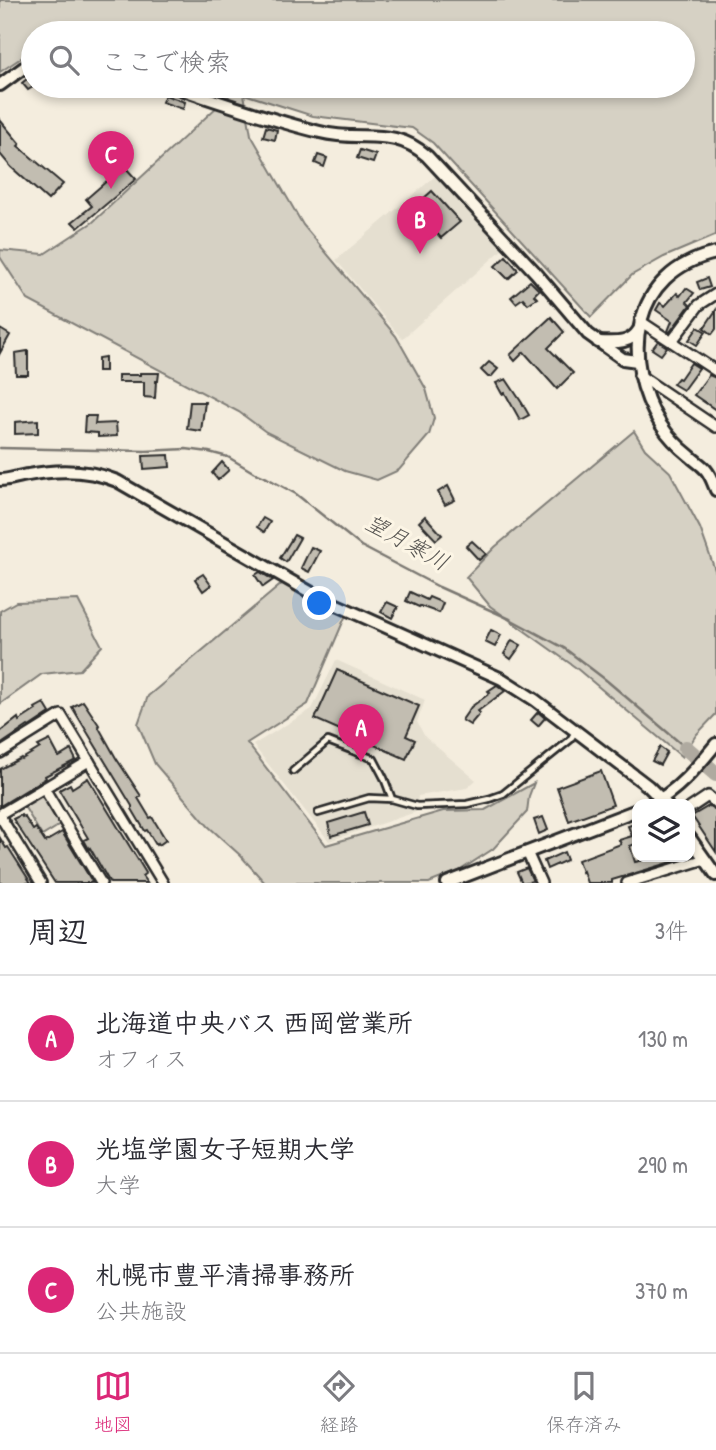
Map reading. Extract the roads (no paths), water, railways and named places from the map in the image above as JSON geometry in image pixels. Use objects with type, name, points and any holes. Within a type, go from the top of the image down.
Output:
[{"type":"street","points":[[0,85],[21,70]]},
{"type":"street","points":[[209,98],[318,132],[349,137],[387,136],[416,146],[536,273],[588,334],[623,359],[637,361]]},
{"type":"street","points":[[598,342],[627,341],[634,338],[643,310],[653,294],[671,275],[695,260],[716,253]]},
{"type":"street","points":[[672,341],[699,305],[716,294]]},
{"type":"street","points":[[639,326],[672,341],[716,371]]},
{"type":"street","points":[[639,326],[637,361],[646,397],[662,427],[688,455],[705,468],[716,489]]},
{"type":"street","points":[[639,375],[716,427]]},
{"type":"street","points":[[0,480],[65,470],[103,475],[117,481],[317,596],[502,679],[535,700],[648,786],[657,799]]},
{"type":"street","points":[[0,753],[61,715],[163,883]]},
{"type":"street","points":[[664,799],[714,747]]},
{"type":"street","points":[[41,883],[0,815],[89,761]]},
{"type":"street","points":[[44,788],[101,883]]},
{"type":"street","points":[[695,805],[708,796],[716,803]]},
{"type":"street","points":[[447,883],[632,812]]},
{"type":"street","points":[[695,844],[716,875]]},
{"type":"street","points":[[527,852],[541,883]]},
{"type":"street","points":[[634,882],[710,863]]},
{"type":"lane","points":[[318,813],[369,797],[393,799],[417,806],[467,804],[503,794],[570,740],[576,732]]},
{"type":"lane","points":[[293,771],[328,741],[374,759],[393,799]]},
{"type":"waterway","name":"望月寒川","points":[[0,448],[146,451],[186,449],[228,457],[296,494],[361,546],[564,648],[686,748]]},
{"type":"waterway","name":"望月寒川","points":[[686,748],[716,774]]},
{"type":"place","name":"札幌市豊平清掃事務所","points":[[111,189]]},
{"type":"place","name":"光塩学園女子短期大学","points":[[420,254]]},
{"type":"place","name":"北海道中央バス 西岡営業所","points":[[361,762]]}]
